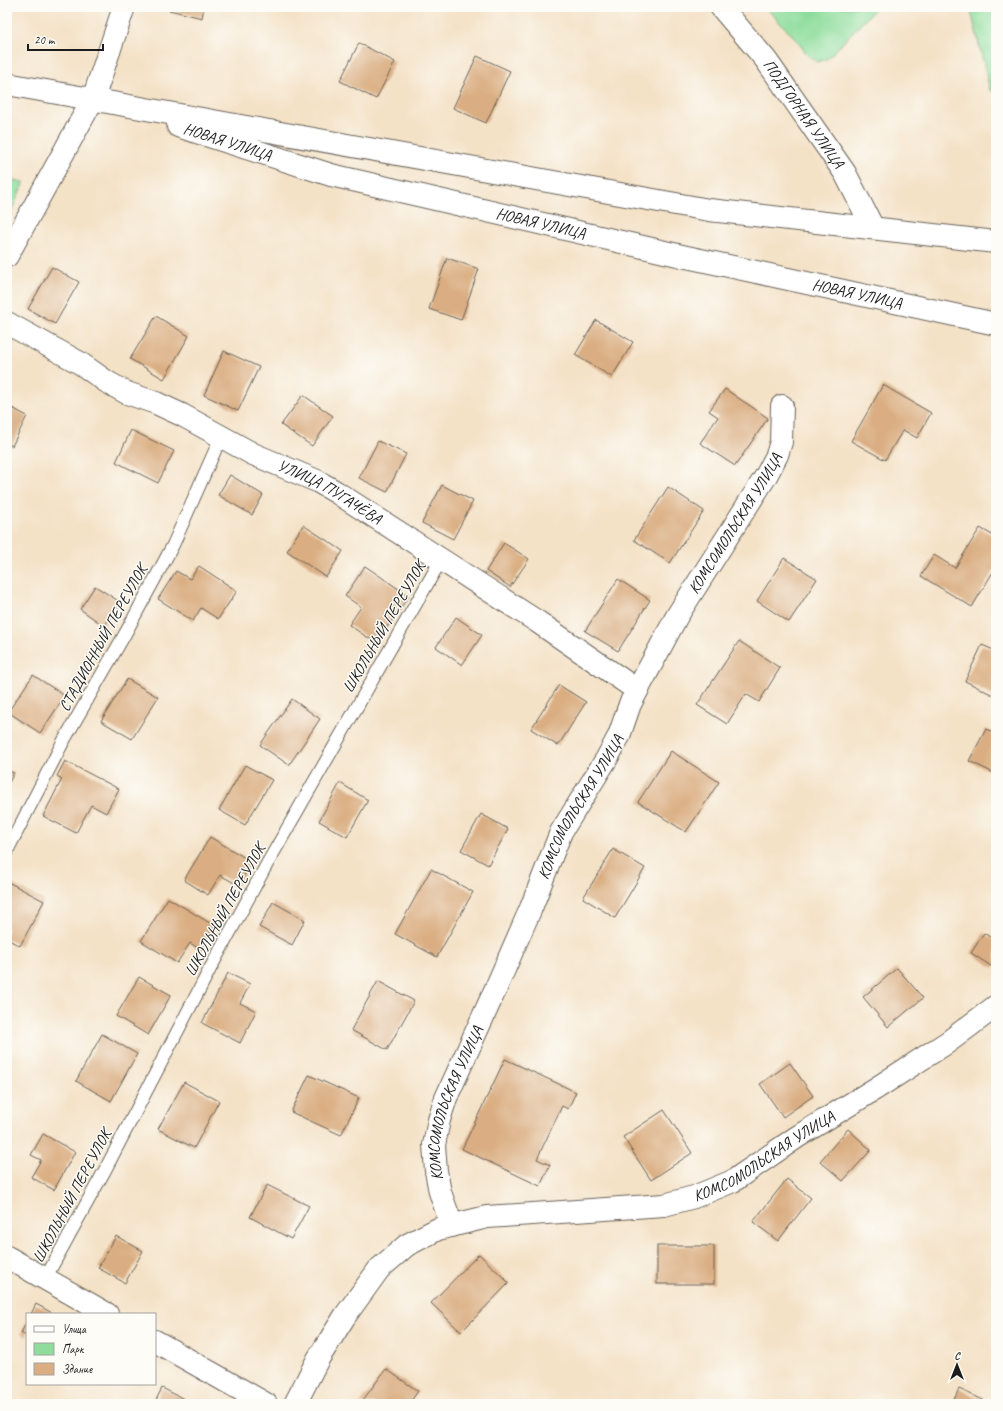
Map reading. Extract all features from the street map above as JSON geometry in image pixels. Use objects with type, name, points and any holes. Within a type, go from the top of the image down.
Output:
[{"type":"street","points":[[7,256],[93,99],[124,7]]},
{"type":"street","name":"ПОДГОРНАЯ УЛИЦА","points":[[721,7],[766,60],[845,173],[873,228]]},
{"type":"street","name":"НОВАЯ УЛИЦА","points":[[7,84],[709,210],[996,242]]},
{"type":"street","name":"НОВАЯ УЛИЦА","points":[[93,99],[331,175],[682,256],[996,324]]},
{"type":"street","name":"УЛИЦА ПУГАЧЁВА","points":[[7,323],[80,363],[107,382],[128,393],[156,402],[253,454],[316,481],[336,492],[538,622],[637,690]]},
{"type":"street","name":"КОМСОМОЛЬСКАЯ УЛИЦА","points":[[452,1226],[440,1192],[436,1171],[434,1145],[439,1120],[446,1098],[531,908],[560,832],[607,758],[618,736],[630,704],[677,616],[766,476],[777,455],[780,442],[782,406]]},
{"type":"street","name":"КОМСОМОЛЬСКАЯ УЛИЦА","points":[[295,1404],[318,1359],[345,1316],[379,1269],[407,1245],[438,1230],[487,1217],[664,1205],[694,1197],[733,1181],[797,1137],[875,1090],[948,1042],[996,1006]]},
{"type":"street","points":[[7,1257],[105,1313]]},
{"type":"street","points":[[156,1342],[266,1404]]},
{"type":"lane","name":"СТАДИОННЫЙ ПЕРЕУЛОК","points":[[7,851],[63,742],[125,634],[173,545],[221,437]]},
{"type":"lane","name":"ШКОЛЬНЫЙ ПЕРЕУЛОК","points":[[46,1279],[267,864],[441,560]]},
{"type":"green space","points":[[765,7],[877,7],[827,59],[817,62],[807,55],[796,39]]},
{"type":"green space","points":[[969,7],[996,7],[996,93],[990,90]]},
{"type":"green space","points":[[7,179],[24,182],[7,221]]},
{"type":"building","points":[[166,7],[204,7],[202,18],[165,9]]},
{"type":"building","points":[[359,43],[395,62],[376,99],[340,81]]},
{"type":"building","points":[[477,56],[510,71],[486,123],[453,108]]},
{"type":"building","points":[[447,258],[479,269],[461,320],[429,309]]},
{"type":"building","points":[[52,267],[79,282],[55,324],[28,309]]},
{"type":"building","points":[[156,316],[189,336],[164,379],[130,359]]},
{"type":"building","points":[[596,320],[633,342],[612,377],[575,355]]},
{"type":"building","points":[[224,351],[259,367],[238,411],[204,395]]},
{"type":"building","points":[[883,385],[931,413],[917,438],[903,430],[885,460],[851,441]]},
{"type":"building","points":[[725,389],[768,418],[735,466],[700,443],[718,417],[709,411]]},
{"type":"building","points":[[303,395],[333,416],[312,446],[281,425]]},
{"type":"building","points":[[7,405],[27,416],[12,446],[7,443]]},
{"type":"building","points":[[131,430],[174,451],[158,483],[116,462]]},
{"type":"building","points":[[378,441],[406,454],[387,492],[359,478]]},
{"type":"building","points":[[230,475],[263,495],[252,515],[218,495]]},
{"type":"building","points":[[442,485],[473,501],[453,539],[422,523]]},
{"type":"building","points":[[668,487],[704,511],[670,563],[634,540]]},
{"type":"building","points":[[303,525],[343,551],[326,577],[287,551]]},
{"type":"building","points":[[980,528],[996,537],[996,567],[972,607],[921,576],[934,555],[955,568]]},
{"type":"building","points":[[504,543],[529,559],[510,587],[486,571]]},
{"type":"building","points":[[784,558],[817,579],[789,622],[757,601]]},
{"type":"building","points":[[199,566],[237,591],[218,619],[201,608],[193,621],[158,599],[176,571],[190,579]]},
{"type":"building","points":[[365,566],[409,596],[376,643],[349,625],[361,607],[345,596]]},
{"type":"building","points":[[618,579],[650,600],[618,651],[585,631]]},
{"type":"building","points":[[95,586],[120,602],[104,626],[80,609]]},
{"type":"building","points":[[456,617],[482,635],[462,665],[436,647]]},
{"type":"building","points":[[739,641],[780,668],[759,702],[746,694],[727,724],[697,705]]},
{"type":"building","points":[[982,645],[996,651],[995,696],[965,681]]},
{"type":"building","points":[[33,675],[65,696],[40,733],[8,712]]},
{"type":"building","points":[[127,679],[158,697],[132,739],[101,721]]},
{"type":"building","points":[[559,685],[586,702],[558,746],[531,729]]},
{"type":"building","points":[[292,699],[320,719],[289,765],[260,745]]},
{"type":"building","points":[[986,729],[996,734],[996,774],[969,761]]},
{"type":"building","points":[[671,751],[719,782],[686,832],[638,802]]},
{"type":"building","points":[[65,761],[119,789],[106,813],[91,805],[76,833],[43,816],[62,779],[57,776]]},
{"type":"building","points":[[245,765],[272,780],[245,825],[219,810]]},
{"type":"building","points":[[7,770],[14,773],[7,786]]},
{"type":"building","points":[[340,783],[368,800],[347,837],[319,821]]},
{"type":"building","points":[[481,814],[508,829],[488,865],[461,850]]},
{"type":"building","points":[[210,837],[252,862],[238,885],[220,875],[208,895],[184,880]]},
{"type":"building","points":[[613,849],[645,868],[615,918],[583,898]]},
{"type":"building","points":[[431,869],[473,892],[437,957],[395,934]]},
{"type":"building","points":[[10,883],[44,901],[20,946],[7,939],[7,888]]},
{"type":"building","points":[[168,898],[215,926],[201,950],[190,943],[177,963],[141,941]]},
{"type":"building","points":[[273,902],[305,920],[292,945],[259,927]]},
{"type":"building","points":[[984,933],[996,941],[996,964],[994,968],[971,953]]},
{"type":"building","points":[[897,968],[923,998],[888,1027],[863,997]]},
{"type":"building","points":[[228,973],[250,984],[240,1003],[256,1011],[240,1043],[202,1023]]},
{"type":"building","points":[[139,977],[171,995],[148,1035],[116,1016]]},
{"type":"building","points":[[378,981],[414,1001],[387,1050],[351,1030]]},
{"type":"building","points":[[102,1034],[137,1054],[111,1101],[76,1081]]},
{"type":"building","points":[[505,1059],[576,1092],[568,1109],[562,1106],[537,1159],[550,1165],[540,1186],[462,1149]]},
{"type":"building","points":[[790,1063],[813,1096],[783,1117],[760,1084]]},
{"type":"building","points":[[309,1075],[359,1098],[341,1135],[291,1112]]},
{"type":"building","points":[[184,1082],[219,1101],[194,1148],[158,1129]]},
{"type":"building","points":[[664,1110],[692,1153],[651,1180],[623,1137]]},
{"type":"building","points":[[848,1129],[871,1150],[843,1181],[820,1161]]},
{"type":"building","points":[[43,1134],[75,1152],[54,1190],[31,1177],[41,1160],[31,1155]]},
{"type":"building","points":[[787,1179],[811,1198],[778,1241],[753,1222]]},
{"type":"building","points":[[267,1185],[309,1206],[291,1239],[250,1217]]},
{"type":"building","points":[[116,1236],[143,1251],[125,1283],[98,1268]]},
{"type":"building","points":[[657,1246],[714,1246],[714,1284],[657,1284]]},
{"type":"building","points":[[479,1254],[509,1283],[461,1332],[431,1303]]},
{"type":"building","points":[[36,1304],[52,1313],[32,1313]]},
{"type":"building","points":[[26,1323],[26,1336],[21,1333]]},
{"type":"building","points":[[386,1369],[418,1391],[409,1404],[360,1404]]},
{"type":"building","points":[[162,1388],[194,1404],[154,1404]]},
{"type":"building","points":[[959,1389],[992,1404],[952,1404]]}]
